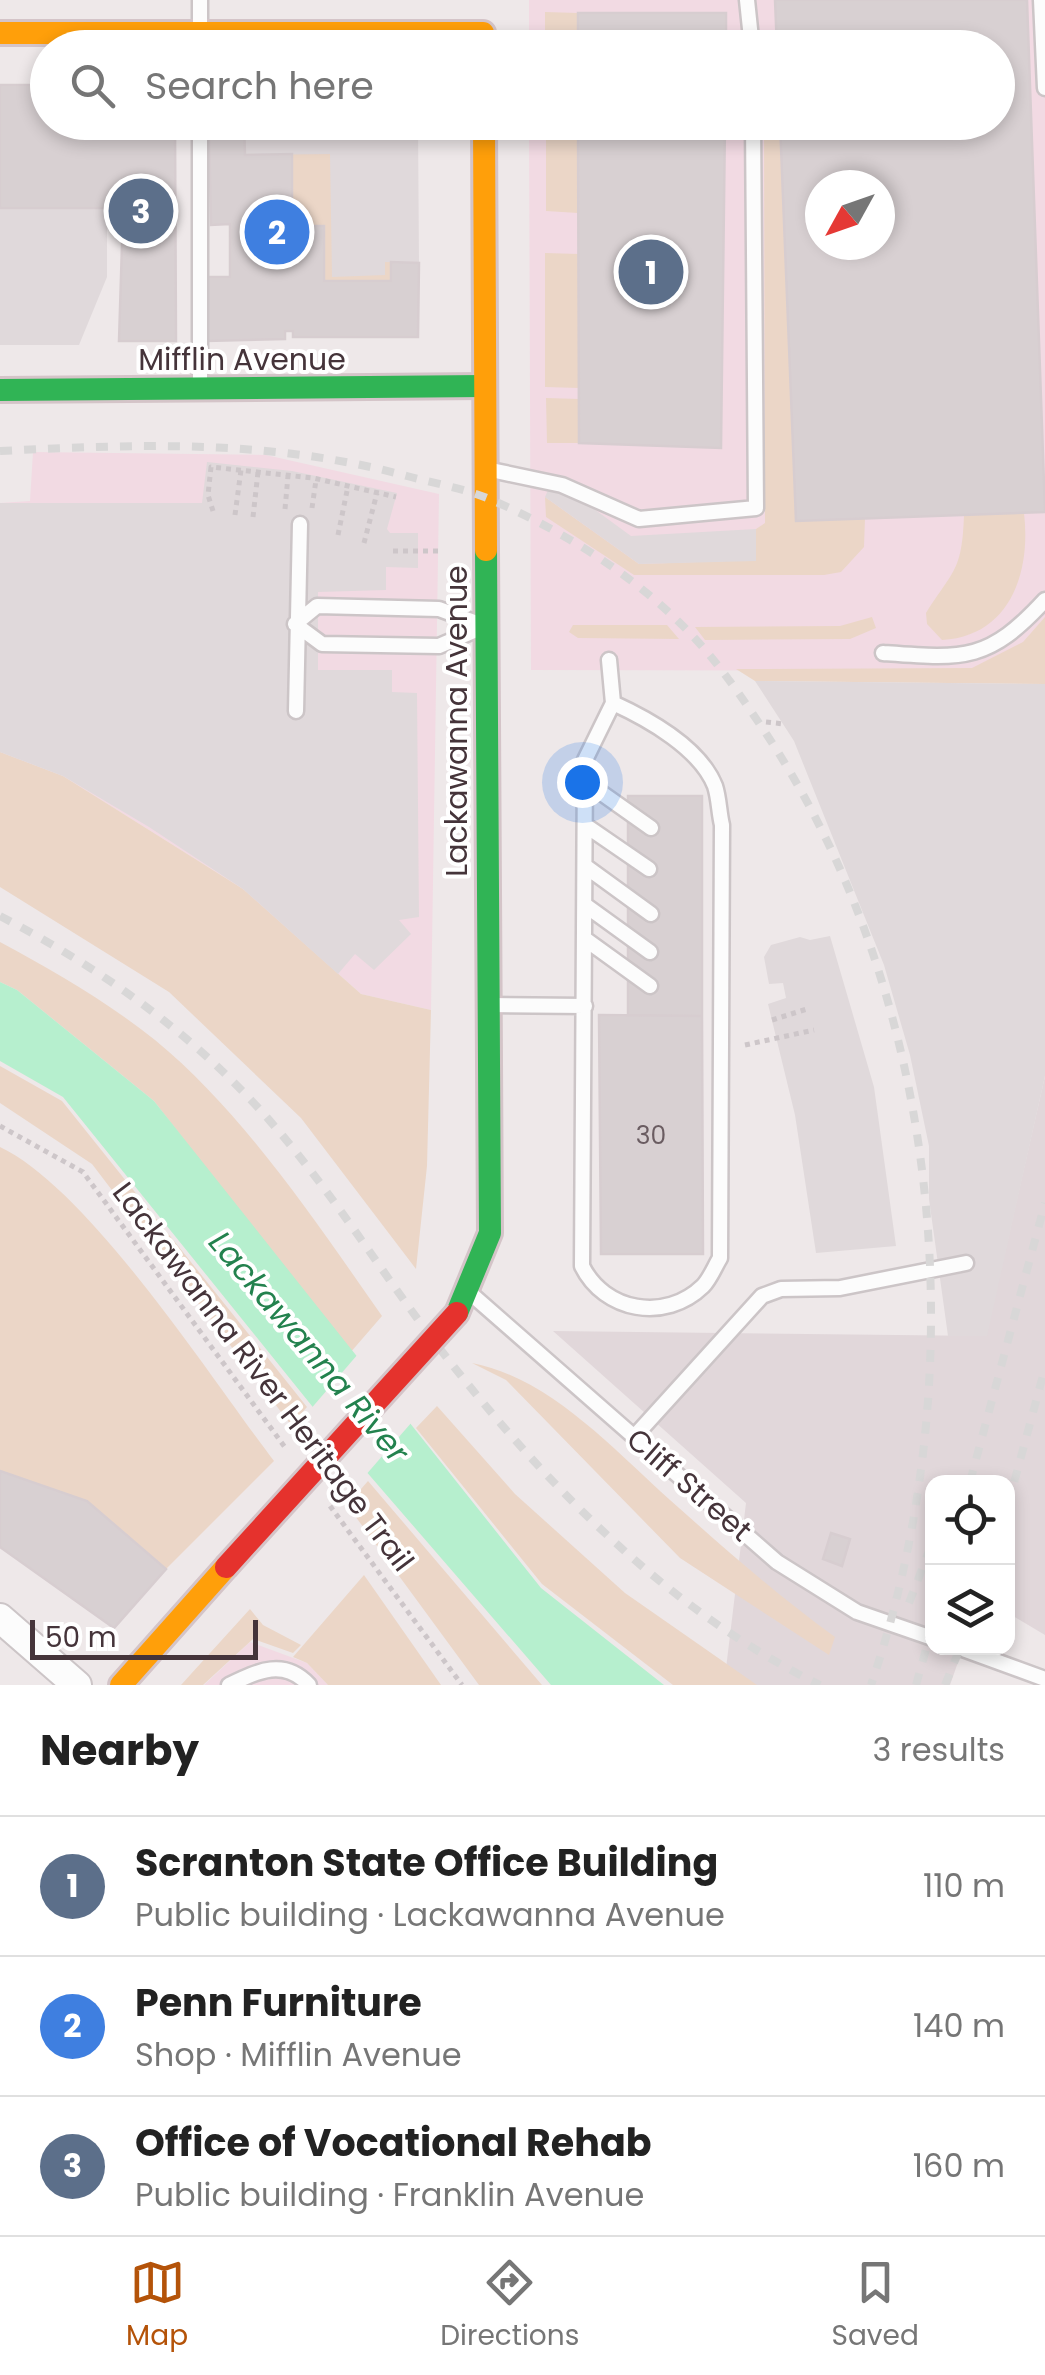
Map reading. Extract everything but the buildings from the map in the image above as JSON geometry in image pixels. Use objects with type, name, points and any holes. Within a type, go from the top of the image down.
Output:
[{"type":"main road","points":[[0,33],[30,34]]},
{"type":"main road","name":"Lackawanna Avenue","points":[[463,1303],[490,1233],[484,140]]},
{"type":"main road","name":"Mifflin Avenue","points":[[0,390],[484,386]]},
{"type":"main road","points":[[121,1685],[463,1303]]},
{"type":"street","points":[[0,1618],[77,1685]]},
{"type":"lane","points":[[200,0],[200,30]]},
{"type":"lane","points":[[747,0],[750,30]]},
{"type":"lane","points":[[1041,0],[1045,88]]},
{"type":"lane","points":[[200,140],[200,391]]},
{"type":"lane","points":[[486,469],[562,485],[639,519],[756,508],[753,140]]},
{"type":"lane","points":[[292,523],[296,710]]},
{"type":"lane","points":[[883,653],[953,658],[1011,637],[1045,600]]},
{"type":"lane","points":[[295,624],[317,606],[439,609],[485,626]]},
{"type":"lane","points":[[295,624],[322,644],[439,646],[485,626]]},
{"type":"lane","points":[[608,660],[613,703],[585,760],[582,1266],[591,1286],[617,1305],[644,1308],[677,1301],[704,1286],[720,1258],[722,825],[714,784],[692,756],[648,720],[613,703]]},
{"type":"lane","points":[[586,782],[651,828]]},
{"type":"lane","points":[[585,825],[648,870]]},
{"type":"lane","points":[[585,866],[650,914]]},
{"type":"lane","points":[[585,905],[650,952]]},
{"type":"lane","points":[[585,939],[650,986]]},
{"type":"lane","points":[[488,1004],[585,1006]]},
{"type":"lane","points":[[634,1437],[762,1296],[781,1290],[840,1288],[966,1262]]},
{"type":"lane","name":"Cliff Street","points":[[463,1303],[634,1437],[777,1562],[857,1612],[925,1636]]},
{"type":"lane","points":[[979,1655],[1045,1679]]},
{"type":"lane","points":[[229,1685],[257,1671],[280,1667],[298,1673],[309,1685]]},
{"type":"path","points":[[212,511],[208,495],[212,468],[316,479],[396,497]]},
{"type":"path","points":[[235,514],[241,470]]},
{"type":"path","points":[[253,517],[258,472]]},
{"type":"path","points":[[288,476],[292,523]]},
{"type":"path","points":[[312,510],[316,479]]},
{"type":"path","points":[[338,534],[348,486]]},
{"type":"path","points":[[364,542],[377,494]]},
{"type":"path","points":[[392,551],[441,551]]},
{"type":"path","points":[[766,722],[784,724]]},
{"type":"path","points":[[772,1020],[807,1009]]},
{"type":"path","points":[[745,1045],[814,1030]]},
{"type":"path","name":"Lackawanna River Heritage Trail","points":[[0,1126],[83,1172],[288,1451]]},
{"type":"path","name":"Lackawanna River Heritage Trail","points":[[321,1495],[462,1685]]},
{"type":"shaded area","points":[[529,0],[1045,0],[1045,671],[531,670],[529,140],[1015,140],[1015,30],[529,30]]},
{"type":"shaded area","points":[[545,12],[578,13],[578,30],[545,30]]},
{"type":"shaded area","points":[[245,140],[418,140],[419,263],[385,262],[385,275],[332,277],[330,154],[245,155]]},
{"type":"shaded area","points":[[546,140],[578,140],[578,213],[546,211]]},
{"type":"shaded area","points":[[764,140],[784,140],[805,239],[805,260],[809,260],[865,518],[864,547],[841,572],[824,575],[634,575],[546,517],[545,497],[639,564],[756,560],[756,529],[765,523]]},
{"type":"shaded area","points":[[292,154],[330,154],[385,274],[384,262],[391,262],[391,281],[324,281],[323,226],[292,226]]},
{"type":"shaded area","points":[[0,208],[107,208],[107,277],[79,345],[0,345]]},
{"type":"shaded area","points":[[545,253],[579,254],[579,388],[545,387]]},
{"type":"shaded area","points":[[546,398],[579,399],[579,443],[547,443]]},
{"type":"shaded area","points":[[33,452],[266,455],[439,494],[431,1010],[361,994],[243,889],[63,776],[0,752],[0,503],[30,501]]},
{"type":"shaded area","points":[[207,462],[292,471],[397,493],[387,529],[390,533],[418,533],[418,568],[386,567],[386,590],[318,592],[318,670],[392,670],[392,692],[417,693],[419,917],[399,920],[411,934],[374,970],[355,954],[338,974],[243,889],[149,827],[63,776],[0,752],[0,503],[202,503]]},
{"type":"shaded area","points":[[553,479],[631,536],[756,529],[756,561],[639,564],[545,497]]},
{"type":"shaded area","points":[[1024,513],[1024,557],[1011,597],[985,627],[966,636],[942,640],[927,624],[926,613],[958,559],[964,515]]},
{"type":"shaded area","points":[[872,617],[876,628],[850,639],[705,640],[695,627],[840,626]]},
{"type":"shaded area","points":[[1045,617],[1045,684],[755,681],[736,669],[972,668],[1023,642]]},
{"type":"shaded area","points":[[573,625],[667,625],[679,639],[578,638],[569,632]]},
{"type":"shaded area","points":[[755,681],[1045,684],[1045,1076],[987,1336],[948,1336],[929,1199],[929,1146],[910,1055],[884,965],[794,741]]},
{"type":"shaded area","points":[[0,752],[63,776],[243,889],[361,994],[431,1010],[427,1166],[416,1269],[301,1118],[169,992],[0,887]]},
{"type":"shaded area","points":[[830,936],[874,1087],[896,1246],[816,1253],[795,1115],[768,1004],[786,998],[783,983],[769,984],[764,957],[771,945],[800,937],[810,940]]},
{"type":"shaded area","points":[[0,942],[79,987],[155,1040],[188,1069],[249,1135],[382,1316],[350,1353],[154,1101],[17,990],[0,982]]},
{"type":"shaded area","points":[[0,1066],[62,1101],[307,1407],[291,1425],[92,1164],[0,1103]]},
{"type":"shaded area","points":[[1045,1076],[1045,1635],[1015,1617],[1015,1475],[925,1475],[925,1655],[961,1655],[950,1685],[724,1685],[746,1503],[553,1331],[986,1336]]},
{"type":"shaded area","points":[[0,1147],[35,1169],[109,1243],[274,1461],[166,1569],[87,1501],[0,1471]]},
{"type":"shaded area","points":[[472,1363],[528,1384],[579,1418],[731,1553],[835,1637],[829,1655],[680,1558],[506,1380]]},
{"type":"shaded area","points":[[437,1406],[515,1494],[625,1593],[757,1685],[673,1685],[542,1584],[416,1428]]},
{"type":"shaded area","points":[[368,1481],[542,1685],[479,1685],[347,1505]]},
{"type":"shaded area","points":[[364,1575],[441,1685],[328,1685],[307,1663],[293,1657]]},
{"type":"shaded area","points":[[250,1609],[263,1625],[301,1645],[293,1653],[253,1639],[203,1685],[181,1685]]},
{"type":"shaded area","points":[[250,1642],[307,1663],[328,1685],[204,1685]]},
{"type":"water","name":"Lackawanna River","points":[[0,982],[17,990],[154,1101],[541,1588],[664,1685],[551,1685],[345,1447],[63,1097],[0,1061]]},
{"type":"pier","points":[[358,1354],[412,1422],[364,1477],[309,1411]]},
{"type":"railway","points":[[0,451],[154,446],[255,450],[356,464],[477,494],[541,524],[644,591],[688,631],[740,695],[827,841],[873,955],[906,1075],[925,1198],[931,1322],[924,1446],[904,1568],[871,1685]]},
{"type":"railway","points":[[0,916],[75,958],[145,1006],[241,1089],[294,1149],[447,1358],[570,1499],[615,1542],[712,1621],[820,1685]]},
{"type":"railway","points":[[972,1475],[1045,1203]]},
{"type":"railway","points":[[1015,1479],[1045,1368]]},
{"type":"railway","points":[[909,1603],[925,1561]]},
{"type":"railway","points":[[916,1685],[925,1653]]},
{"type":"railway","points":[[945,1685],[957,1655]]},
{"type":"traffic: fast","points":[[0,390],[484,386]]},
{"type":"traffic: fast","points":[[457,1313],[490,1233],[486,550]]},
{"type":"traffic: slow","points":[[0,33],[30,33]]},
{"type":"traffic: slow","points":[[484,140],[486,550]]},
{"type":"traffic: slow","points":[[121,1685],[226,1567]]},
{"type":"traffic: jam","points":[[226,1567],[457,1313]]},
{"type":"place","name":"Office of Vocational Rehab","points":[[141,211]]},
{"type":"place","name":"Penn Furniture","points":[[277,232]]},
{"type":"place","name":"Scranton State Office Building","points":[[651,272]]}]
